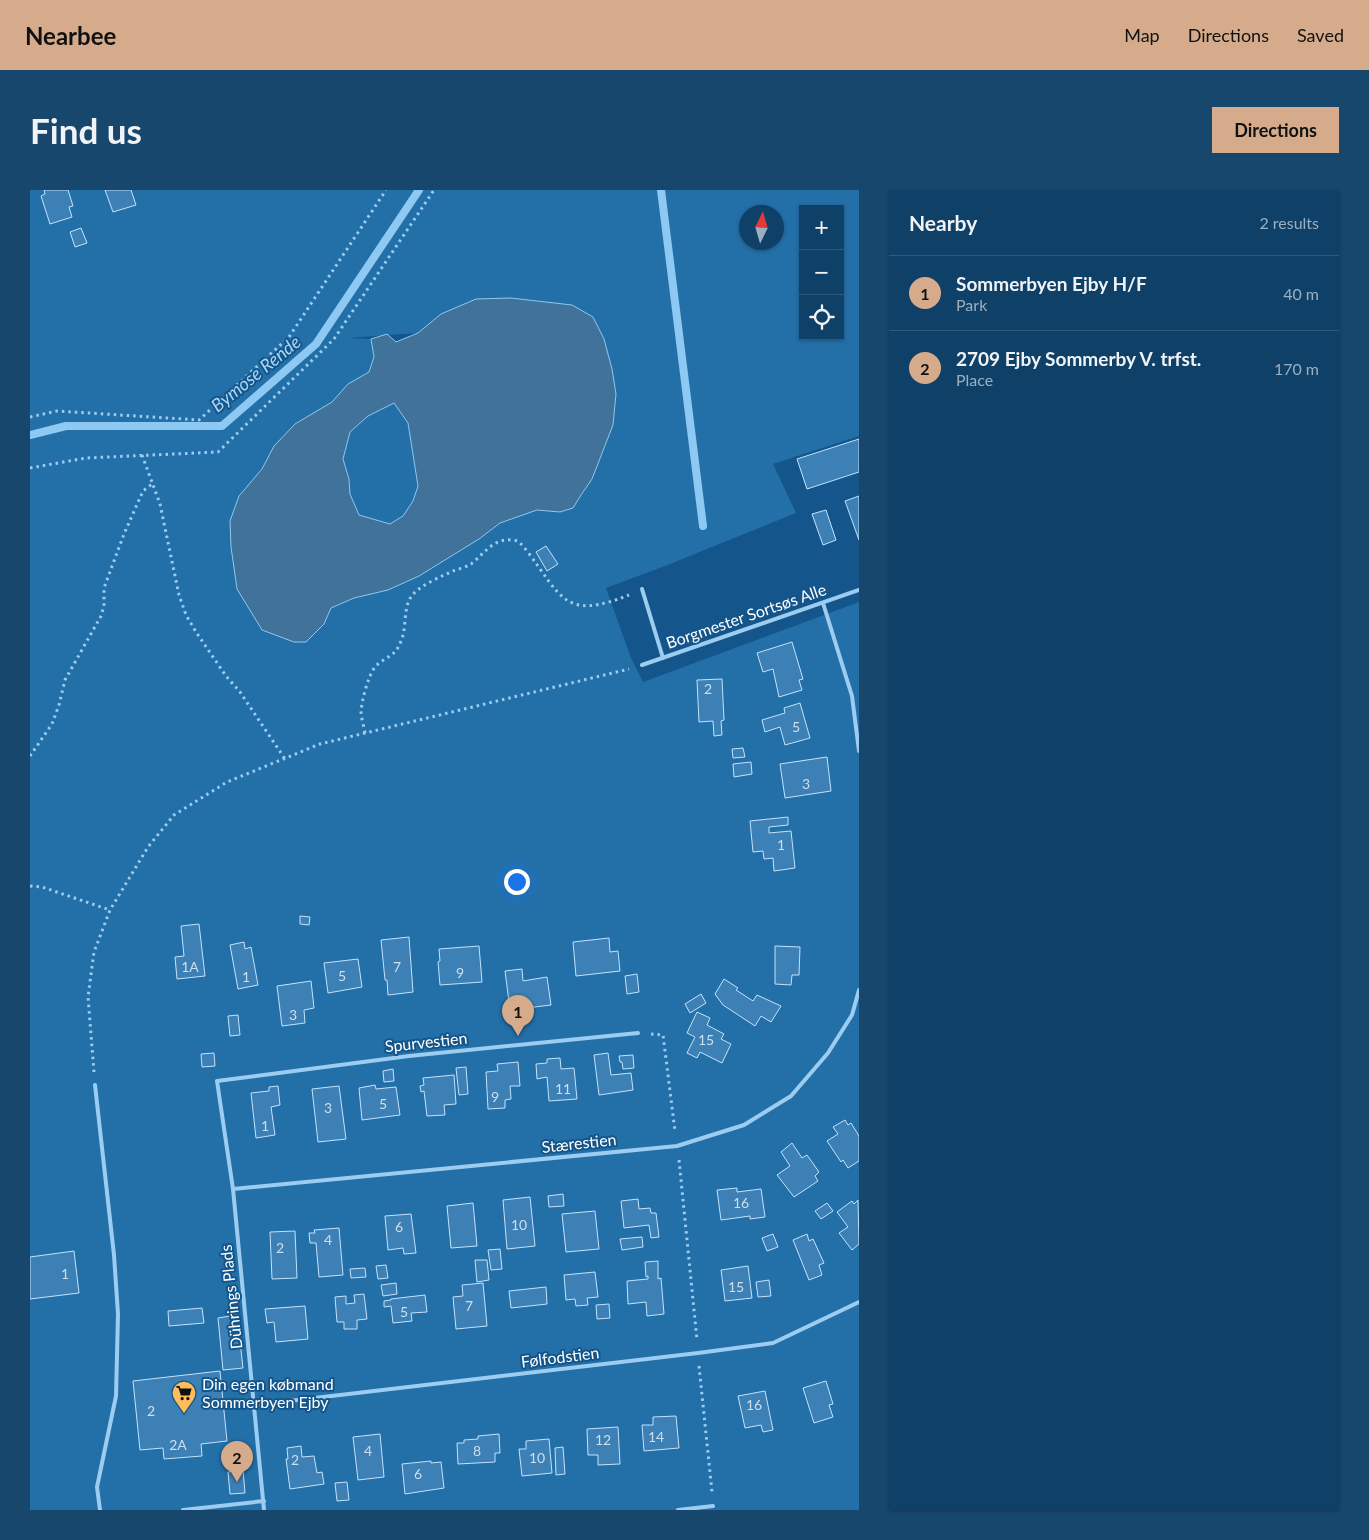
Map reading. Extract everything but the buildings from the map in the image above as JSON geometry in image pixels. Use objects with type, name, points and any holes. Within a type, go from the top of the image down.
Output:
[{"type":"lane","points":[[642,590],[663,658]]},
{"type":"lane","name":"Borgmester Sortsøs Alle","points":[[642,665],[859,590]]},
{"type":"lane","points":[[823,603],[852,696],[859,751]]},
{"type":"lane","name":"Stærestien","points":[[233,1189],[677,1146],[744,1125],[791,1096],[828,1053],[852,1015],[859,990]]},
{"type":"lane","name":"Spurvestien","points":[[217,1081],[409,1056],[638,1032]]},
{"type":"lane","name":"Dührings Plads","points":[[217,1081],[233,1189],[264,1510]]},
{"type":"lane","points":[[95,1085],[114,1255],[118,1314],[116,1396],[97,1487],[100,1510]]},
{"type":"lane","name":"Følfodstien","points":[[255,1405],[773,1343],[859,1302]]},
{"type":"lane","points":[[183,1510],[264,1501]]},
{"type":"lane","points":[[678,1510],[714,1506]]},
{"type":"path","points":[[30,417],[57,411],[198,420],[289,337],[386,190]]},
{"type":"path","points":[[30,468],[86,458],[218,452],[334,339],[434,190]]},
{"type":"path","points":[[142,455],[160,504],[179,595],[186,615],[226,676],[240,692],[285,759]]},
{"type":"path","points":[[30,756],[52,724],[65,680],[101,616],[104,606],[104,588],[124,534],[143,491],[152,484]]},
{"type":"path","points":[[365,733],[361,712],[366,687],[375,668],[394,654],[401,641],[412,595],[441,576],[470,565],[494,544],[513,540],[521,544],[551,586],[568,602],[587,606],[601,604],[642,590]]},
{"type":"path","points":[[95,1085],[88,997],[94,952],[110,910],[148,847],[174,815],[227,782],[320,744],[642,665]]},
{"type":"path","points":[[30,886],[42,887],[110,910]]},
{"type":"path","points":[[638,1032],[662,1035],[677,1146],[714,1506]]},
{"type":"shaded area","points":[[30,190],[859,190],[859,436],[773,464],[796,513],[606,588],[631,658],[643,682],[859,602],[859,1510],[30,1510]],"holes":[[[511,298],[572,305],[604,339],[616,394],[613,425],[592,479],[573,508],[560,512],[537,510],[500,523],[479,539],[419,576],[388,590],[354,598],[331,608],[239,496],[262,469],[274,446],[295,424],[332,402],[348,384],[369,372],[374,357],[371,339],[348,338],[418,333],[441,314]]]},
{"type":"shaded area","points":[[511,298],[572,305],[593,317],[604,339],[616,394],[613,425],[592,479],[573,508],[560,512],[537,510],[500,523],[479,539],[419,576],[388,590],[354,598],[331,608],[324,624],[306,642],[294,642],[262,630],[237,589],[231,547],[230,521],[239,496],[262,469],[274,446],[295,424],[332,402],[348,384],[369,372],[374,357],[371,339],[387,334],[396,342],[418,333],[441,314],[476,299]],"holes":[[[394,403],[408,423],[418,486],[413,501],[403,516],[390,524],[359,515],[350,494],[349,479],[343,459],[350,432],[368,416]]]},
{"type":"shaded area","points":[[394,402],[408,423],[418,486],[413,501],[403,516],[390,524],[359,515],[350,494],[349,479],[343,459],[350,432],[368,416]]},
{"type":"waterway","name":"Bymose Rende","points":[[30,435],[66,426],[222,426],[316,344],[419,190]]},
{"type":"waterway","points":[[661,190],[703,526]]},
{"type":"place","name":"Sommerbyen Ejby H/F","points":[[518,1036]]},
{"type":"place","name":"Din egen købmand Sommerbyen Ejby","points":[[184,1414]]},
{"type":"place","name":"2709 Ejby Sommerby V. trfst.","points":[[237,1482]]}]
